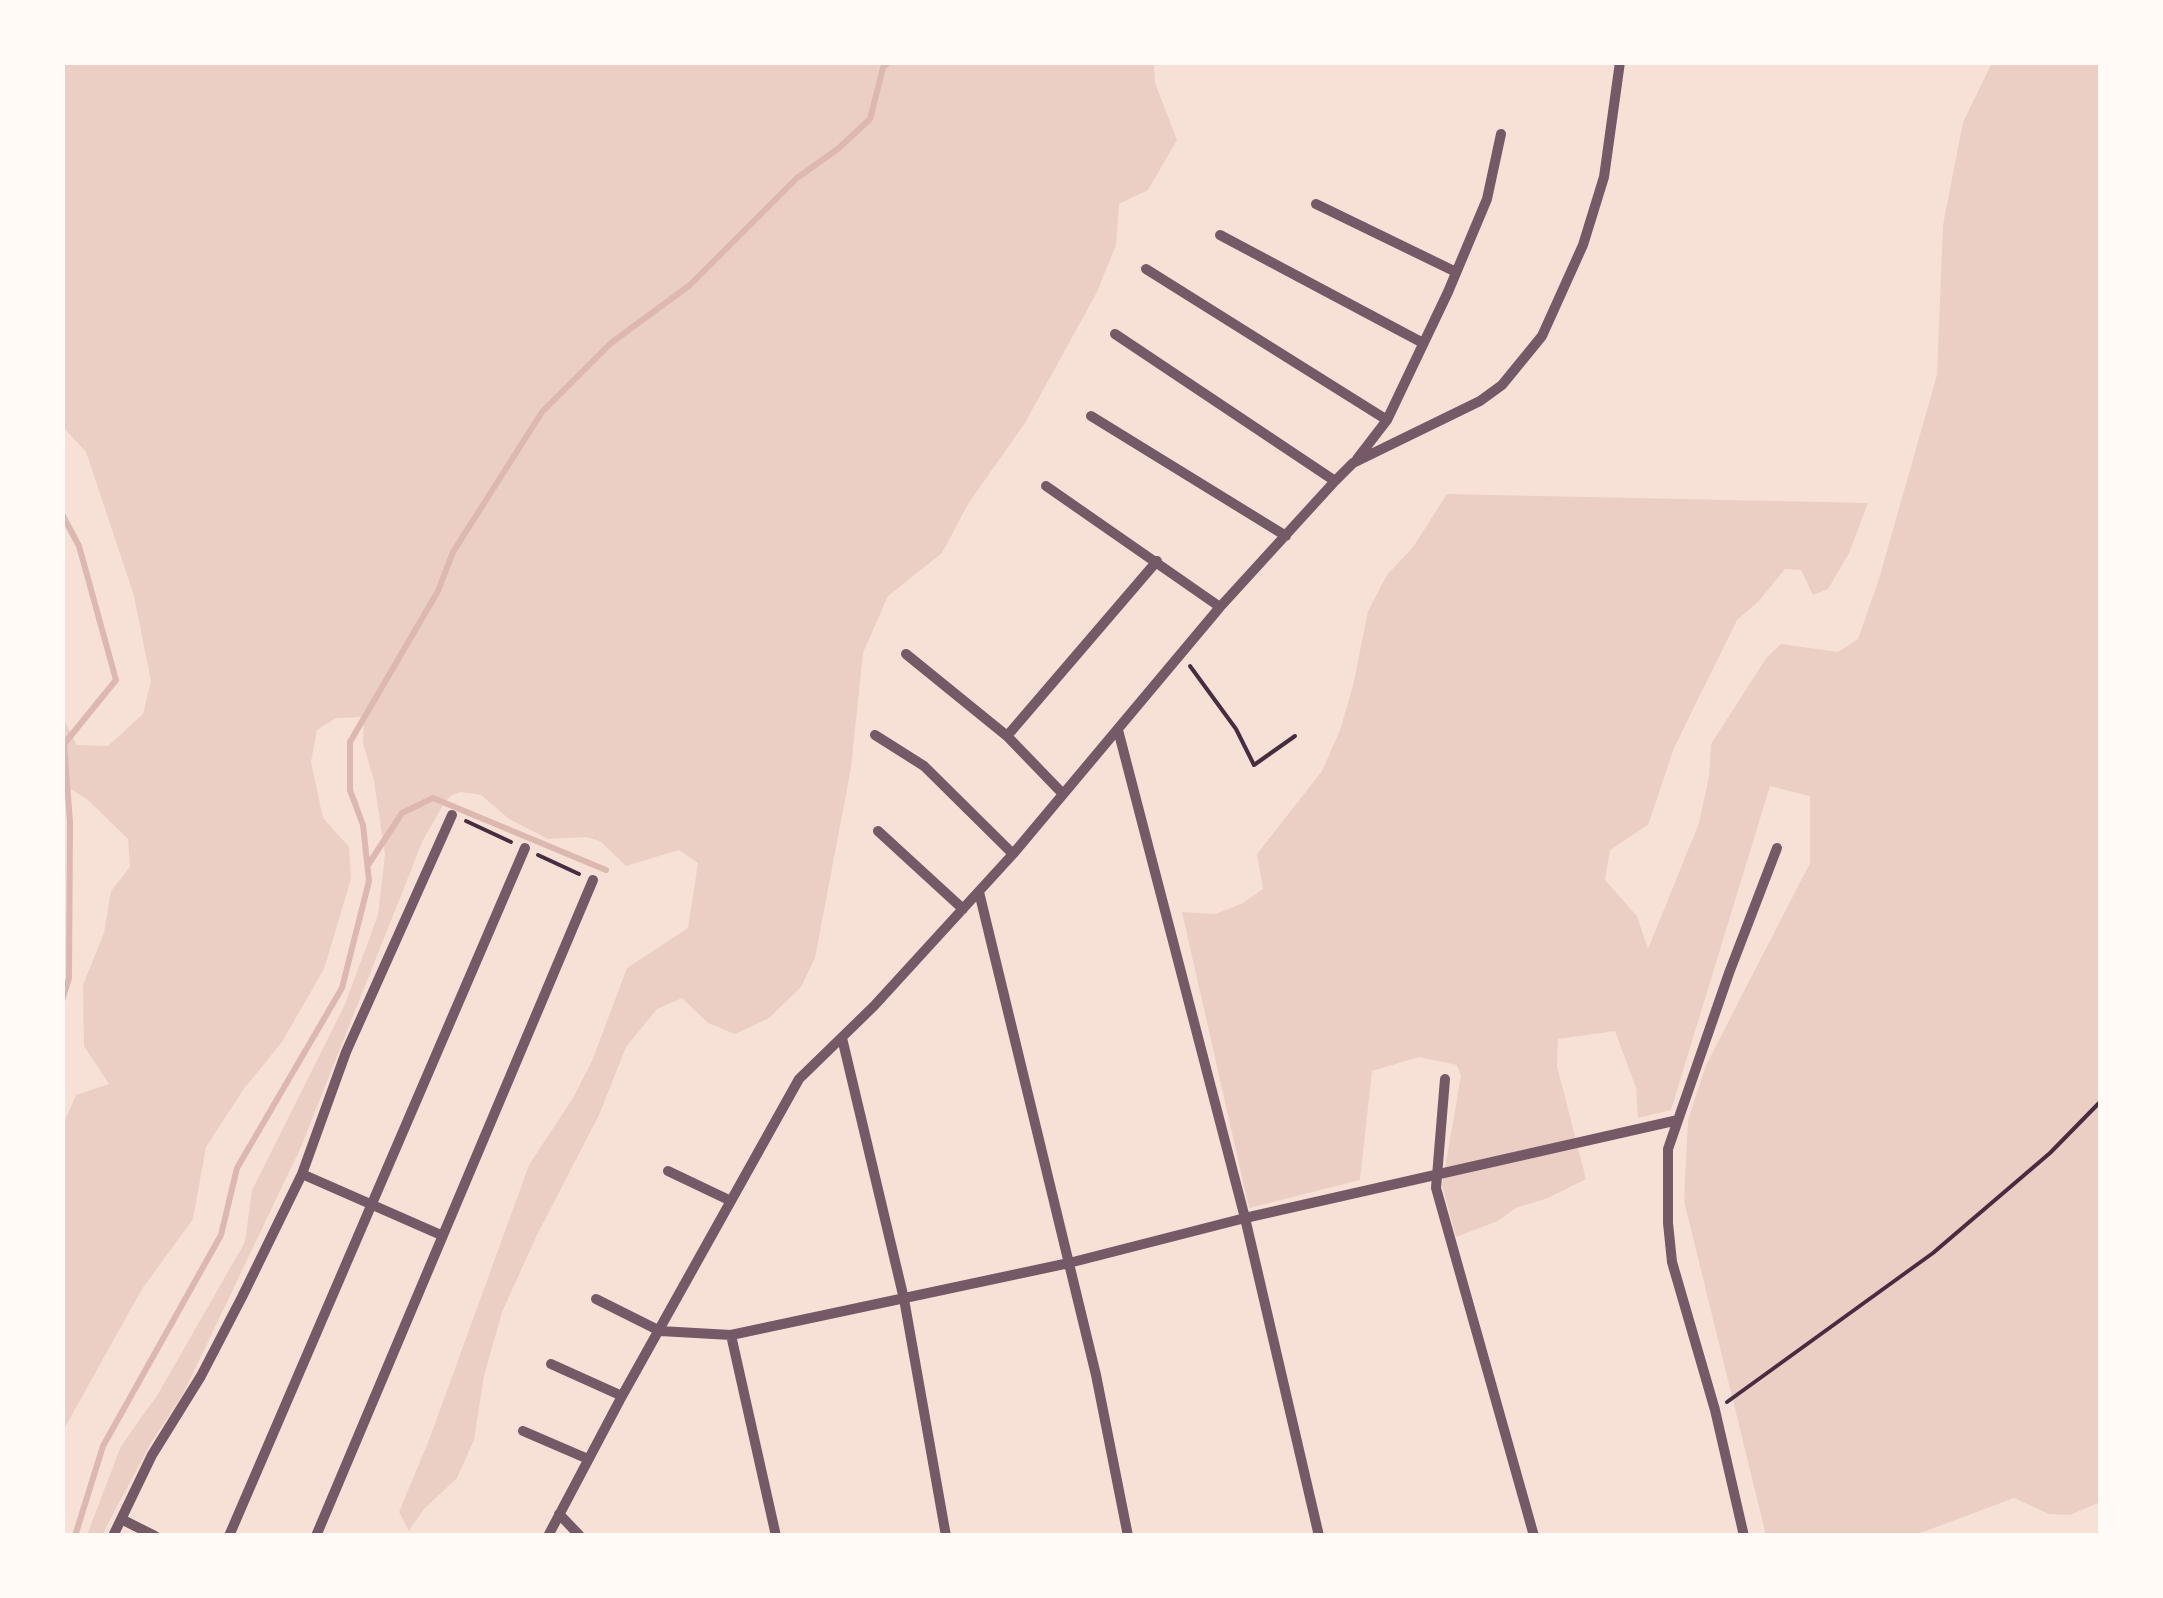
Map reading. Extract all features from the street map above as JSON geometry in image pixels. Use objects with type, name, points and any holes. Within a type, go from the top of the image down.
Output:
[{"type":"street","points":[[1354,464],[1480,401],[1502,385],[1542,336],[1583,245],[1604,177],[1620,62]]},
{"type":"street","points":[[548,1536],[787,1096],[1013,854],[1220,608],[1354,464],[1387,420],[1487,198],[1501,134]]},
{"type":"street","points":[[1316,204],[1456,272]]},
{"type":"street","points":[[1220,234],[1423,344]]},
{"type":"street","points":[[1146,268],[1387,420]]},
{"type":"street","points":[[1114,334],[1335,481]]},
{"type":"street","points":[[1091,416],[1286,536]]},
{"type":"street","points":[[1046,486],[1220,608]]},
{"type":"street","points":[[1007,736],[1157,561]]},
{"type":"street","points":[[906,654],[1007,736],[1063,794]]},
{"type":"street","points":[[1118,730],[1245,1218],[1318,1536]]},
{"type":"street","points":[[876,735],[924,766],[1013,854]]},
{"type":"street","points":[[113,1536],[152,1455],[226,1328],[302,1174],[346,1052],[452,815]]},
{"type":"street","points":[[878,832],[964,909]]},
{"type":"street","points":[[229,1536],[525,848]]},
{"type":"street","points":[[1744,1536],[1715,1410],[1672,1262],[1668,1149],[1776,848]]},
{"type":"street","points":[[316,1536],[594,880]]},
{"type":"street","points":[[979,892],[1096,1376],[1128,1536]]},
{"type":"street","points":[[842,1038],[904,1300],[946,1536]]},
{"type":"street","points":[[1444,1079],[1436,1188],[1534,1536]]},
{"type":"street","points":[[596,1299],[660,1331],[731,1334],[1069,1263],[1245,1218],[1678,1120]]},
{"type":"street","points":[[668,1170],[731,1201]]},
{"type":"street","points":[[302,1174],[441,1235]]},
{"type":"street","points":[[731,1334],[776,1536]]},
{"type":"street","points":[[551,1364],[622,1396]]},
{"type":"street","points":[[523,1431],[588,1458]]},
{"type":"street","points":[[559,1514],[580,1536]]},
{"type":"street","points":[[120,1520],[155,1536]]},
{"type":"path","points":[[1181,654],[1236,729],[1254,765],[1294,736]]},
{"type":"path","points":[[1715,1410],[1933,1252],[2050,1152],[2100,1102]]},
{"type":"shaded area","points":[[63,62],[1154,63],[1155,83],[1177,140],[1148,190],[1119,204],[1116,245],[1097,292],[1025,423],[968,504],[942,553],[888,596],[863,653],[851,768],[815,958],[801,987],[769,1018],[735,1034],[708,1023],[682,998],[657,1009],[626,1047],[599,1115],[502,1312],[484,1376],[474,1440],[457,1478],[424,1509],[409,1531],[399,1512],[529,1165],[592,1061],[627,968],[688,928],[698,863],[679,850],[626,866],[600,841],[586,837],[548,839],[509,819],[481,795],[461,792],[445,802],[423,840],[301,1147],[183,1394],[151,1443],[102,1535],[87,1535],[121,1446],[158,1394],[245,1242],[252,1190],[345,1004],[378,915],[385,854],[374,781],[363,743],[364,717],[336,718],[317,730],[311,762],[323,818],[349,847],[351,879],[324,969],[282,1042],[243,1090],[206,1147],[193,1219],[142,1289],[63,1431],[63,1125],[76,1095],[109,1084],[84,1046],[83,985],[104,933],[111,891],[130,867],[128,839],[88,800],[63,784],[63,718],[77,745],[108,746],[143,714],[151,681],[134,596],[86,452],[63,427]]},
{"type":"shaded area","points":[[1992,63],[2100,63],[2100,1502],[2070,1515],[2049,1514],[2014,1498],[1915,1535],[1766,1535],[1684,1201],[1688,1120],[1706,1065],[1810,863],[1810,796],[1770,786],[1671,1110],[1638,1118],[1636,1088],[1615,1031],[1558,1039],[1557,1066],[1586,1179],[1456,1237],[1442,1185],[1461,1076],[1457,1065],[1419,1057],[1372,1071],[1360,1180],[1249,1208],[1182,912],[1216,914],[1263,889],[1257,854],[1322,771],[1353,686],[1368,611],[1387,575],[1413,547],[1447,494],[1868,503],[1849,553],[1828,589],[1813,595],[1801,570],[1785,569],[1737,620],[1674,748],[1648,825],[1610,850],[1605,880],[1637,916],[1648,949],[1699,823],[1711,744],[1767,657],[1781,644],[1838,652],[1858,639],[1937,375],[1943,225],[1963,122]]},
{"type":"waterway","points":[[75,1536],[103,1446],[221,1235],[237,1168],[342,988],[369,881],[363,825],[350,790],[350,742],[438,591],[453,552],[542,412],[611,343],[690,285],[797,178],[839,148],[870,119],[883,68],[889,62]]},
{"type":"waterway","points":[[62,514],[79,546],[116,680],[64,744],[70,822],[69,978],[62,1001]]},
{"type":"waterway","points":[[368,865],[402,813],[433,798],[606,870]]}]
